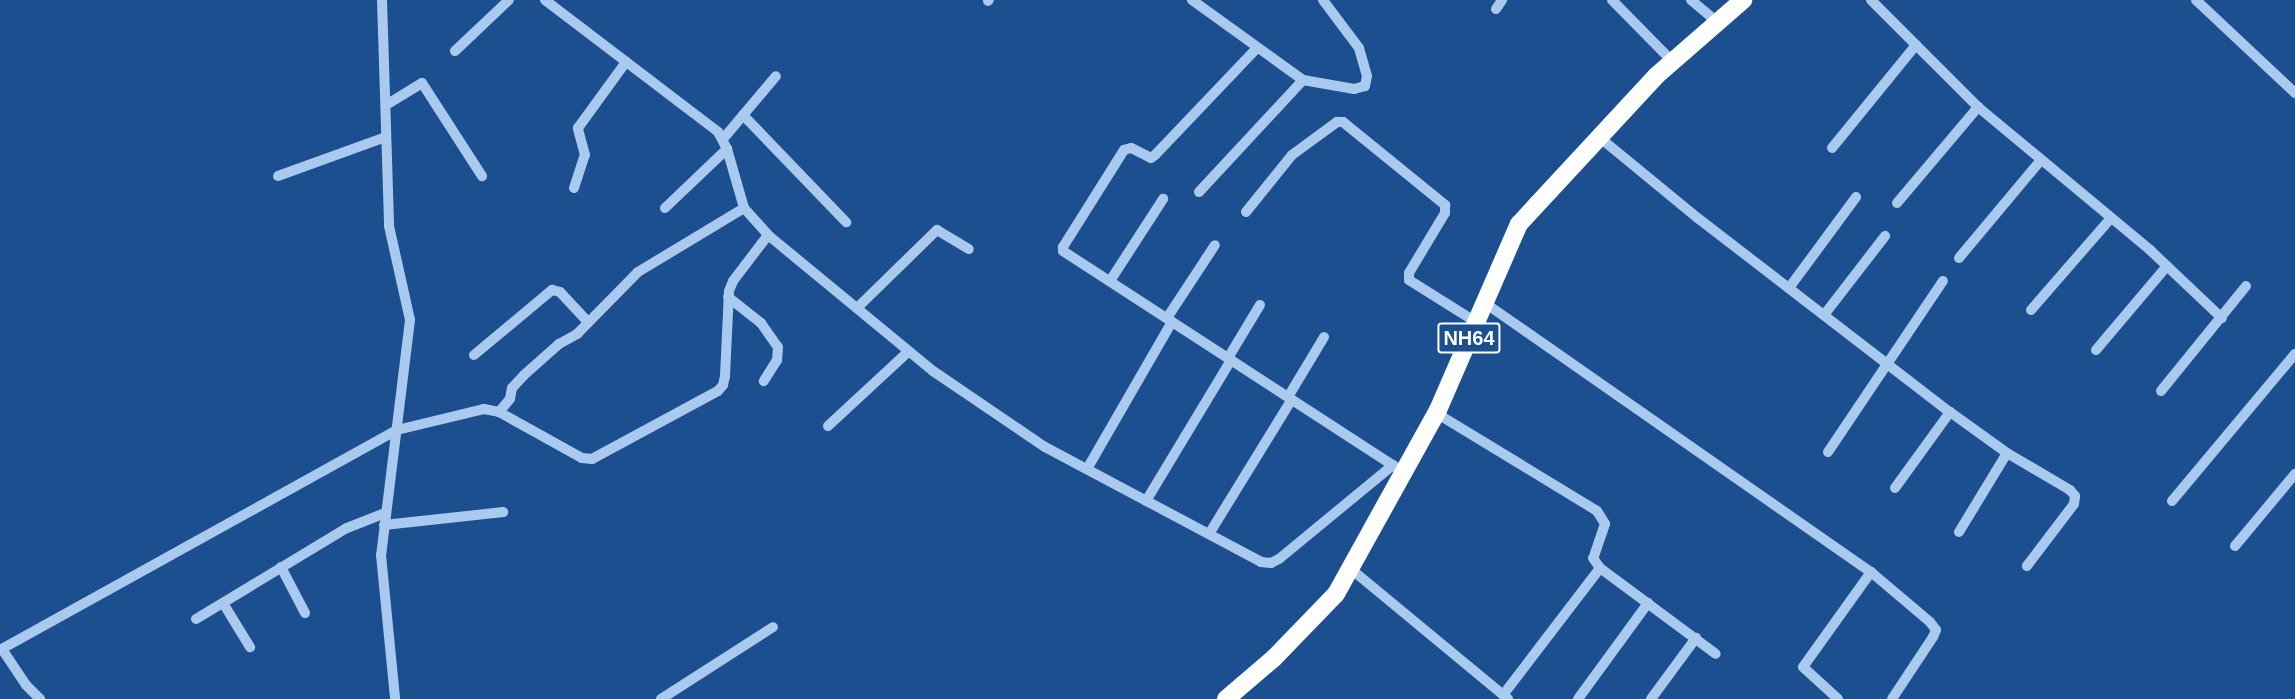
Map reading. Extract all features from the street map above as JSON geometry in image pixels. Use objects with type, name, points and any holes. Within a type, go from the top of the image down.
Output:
[{"type":"highway","name":"NH64","points":[[1226,699],[1274,658],[1328,602],[1351,569],[1398,468],[1436,413],[1519,224],[1672,62],[1743,0]]},
{"type":"street","points":[[382,0],[389,226],[410,320],[381,555],[395,699]]},
{"type":"street","points":[[455,51],[509,0]]},
{"type":"street","points":[[545,0],[725,144],[744,208],[768,235],[945,380],[1021,432],[1261,562],[1271,563],[1398,468],[1067,255],[1062,247],[1124,150],[1131,148],[1146,156],[1155,155],[1256,48]]},
{"type":"street","points":[[1192,0],[1303,80],[1354,89],[1365,86],[1367,76],[1359,48],[1323,0]]},
{"type":"street","points":[[1612,0],[1672,62]]},
{"type":"street","points":[[1691,0],[1717,22]]},
{"type":"street","points":[[1871,0],[1978,107],[2167,266],[2222,318]]},
{"type":"street","points":[[2196,0],[2295,93]]},
{"type":"street","points":[[1832,148],[1916,45]]},
{"type":"street","points":[[574,188],[585,155],[578,128],[626,63]]},
{"type":"street","points":[[665,208],[725,144],[744,115],[776,76]]},
{"type":"street","points":[[1199,192],[1303,80]]},
{"type":"street","points":[[386,105],[417,83],[422,83],[482,176]]},
{"type":"street","points":[[1897,203],[1978,107]]},
{"type":"street","points":[[744,115],[846,222]]},
{"type":"street","points":[[1246,212],[1292,155],[1337,122],[1343,122],[1445,205],[1445,213],[1409,273],[1409,280],[1476,322]]},
{"type":"street","points":[[278,176],[386,137]]},
{"type":"street","points":[[1599,137],[1950,412],[2007,453],[2070,490],[2075,496],[2074,504],[2027,566]]},
{"type":"street","points":[[1959,258],[2041,160]]},
{"type":"street","points":[[1789,288],[1856,197]]},
{"type":"street","points":[[1110,281],[1163,199]]},
{"type":"street","points":[[499,412],[510,399],[512,388],[524,375],[588,322],[646,266],[744,208]]},
{"type":"street","points":[[2031,310],[2110,218]]},
{"type":"street","points":[[857,308],[937,230],[969,249]]},
{"type":"street","points":[[40,699],[26,685],[1,650],[397,429],[484,409],[499,412],[582,458],[592,459],[600,457],[718,391],[723,385],[728,297],[733,281],[768,235]]},
{"type":"street","points":[[1824,315],[1886,236]]},
{"type":"street","points":[[1087,469],[1170,320],[1215,245]]},
{"type":"street","points":[[2096,350],[2167,266]]},
{"type":"street","points":[[1828,452],[1943,281]]},
{"type":"street","points":[[2161,391],[2246,286]]},
{"type":"street","points":[[474,356],[552,290],[560,292],[588,322]]},
{"type":"street","points":[[728,297],[761,323],[778,347],[777,360],[764,381]]},
{"type":"street","points":[[1485,303],[1871,572],[1936,630],[1892,699]]},
{"type":"street","points":[[1146,501],[1260,305]]},
{"type":"street","points":[[1209,534],[1324,337]]},
{"type":"street","points":[[828,426],[909,351]]},
{"type":"street","points":[[2172,501],[2295,354]]},
{"type":"street","points":[[1895,488],[1950,412]]},
{"type":"street","points":[[1436,413],[1597,511],[1605,524],[1593,558],[1600,568],[1716,654]]},
{"type":"street","points":[[1959,532],[2007,453]]},
{"type":"street","points":[[2235,546],[2295,474]]},
{"type":"street","points":[[384,525],[503,512]]},
{"type":"street","points":[[196,619],[347,528],[385,513]]},
{"type":"street","points":[[281,567],[305,613]]},
{"type":"street","points":[[1351,569],[1506,697],[1600,568]]},
{"type":"street","points":[[1838,699],[1803,667],[1871,572]]},
{"type":"street","points":[[223,603],[250,647]]},
{"type":"street","points":[[1578,699],[1648,603]]},
{"type":"street","points":[[661,699],[773,627]]},
{"type":"street","points":[[1651,699],[1695,638]]}]
